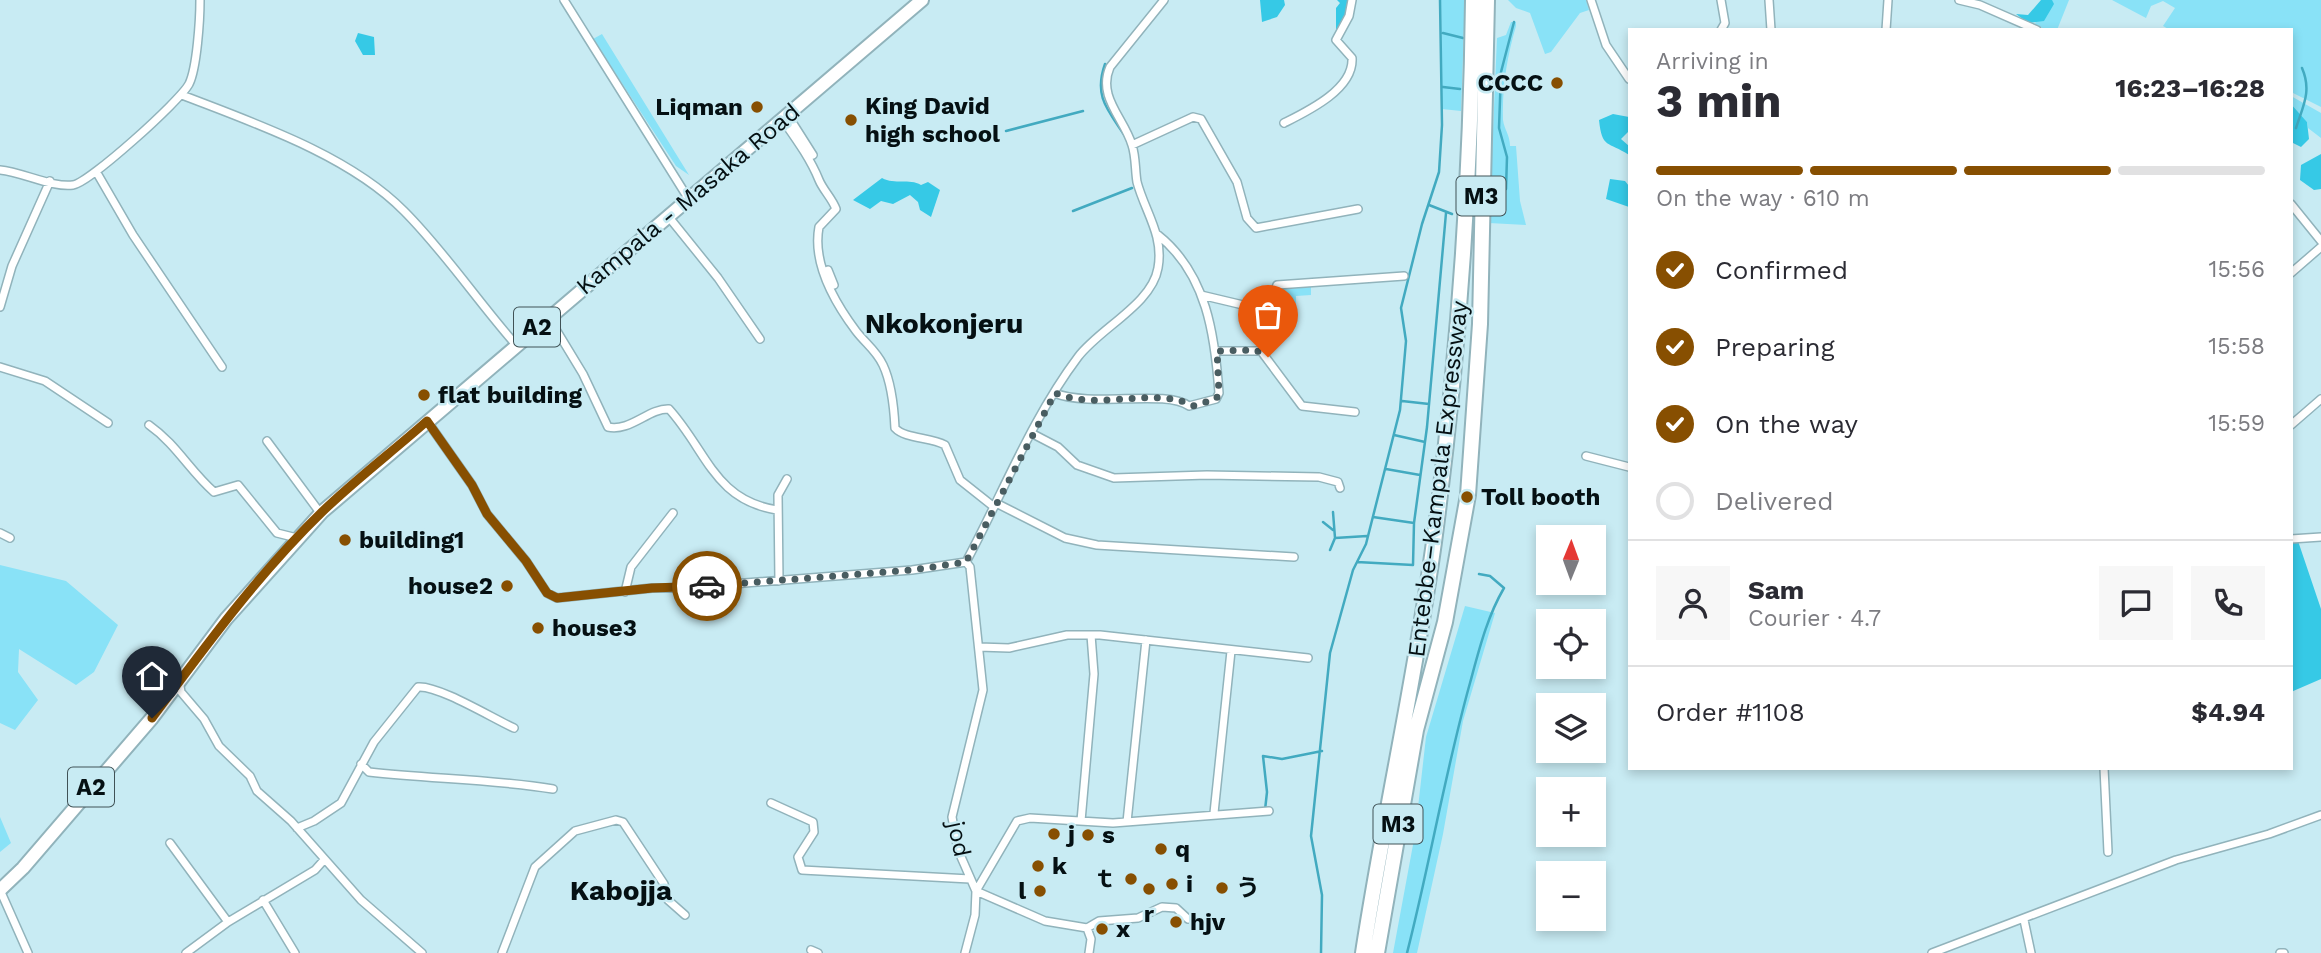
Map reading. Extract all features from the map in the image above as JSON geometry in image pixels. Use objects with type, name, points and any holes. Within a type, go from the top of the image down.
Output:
[{"type":"highway","name":"Entebbe–Kampala Expressway","points":[[1377,953],[1416,730],[1445,622],[1468,495],[1480,324],[1480,36],[1473,0]]},
{"type":"highway","name":"Entebbe–Kampala Expressway","points":[[1363,953],[1391,781],[1413,676],[1455,365],[1480,36],[1488,0]]},
{"type":"highway","name":"Kampala - Masaka Road","points":[[0,890],[67,817],[179,681],[226,619],[321,514],[920,1]]},
{"type":"street","points":[[0,170],[71,186],[97,173],[182,95],[191,79],[200,33],[200,0]]},
{"type":"street","points":[[564,0],[688,198]]},
{"type":"street","points":[[427,421],[472,485],[487,514],[526,561],[547,593],[557,598],[912,570],[966,562],[1055,393],[1079,356],[1156,282],[1159,264],[1158,235],[1140,193],[1132,145],[1107,94],[1105,78],[1110,67],[1164,0]]},
{"type":"street","points":[[1284,123],[1340,88],[1350,69],[1352,58],[1336,40],[1349,16],[1352,0]]},
{"type":"street","points":[[1591,0],[1606,45],[1628,78]]},
{"type":"street","points":[[1721,0],[1725,23],[1722,28]]},
{"type":"street","points":[[1769,0],[1771,28]]},
{"type":"street","points":[[1886,28],[1888,0]]},
{"type":"street","points":[[1959,0],[1983,6],[2032,28]]},
{"type":"street","points":[[182,95],[312,150],[370,182],[402,209],[517,346]]},
{"type":"street","points":[[784,117],[820,166],[820,174],[839,204],[839,209],[822,229],[821,238],[822,258],[834,285]]},
{"type":"street","points":[[784,117],[817,169],[819,181],[836,209],[819,227],[819,255],[828,285],[858,334],[872,345],[884,367],[894,402],[895,428],[899,432],[934,439],[945,445],[960,480],[995,505],[1065,538],[1097,545],[1294,556]]},
{"type":"street","points":[[1132,145],[1193,117],[1201,119],[1237,183],[1247,218],[1256,228],[1358,209]]},
{"type":"street","points":[[97,173],[132,235],[222,367]]},
{"type":"street","points":[[0,307],[12,266],[50,181]]},
{"type":"street","points":[[2293,206],[2321,240]]},
{"type":"street","points":[[668,216],[718,278],[760,339]]},
{"type":"street","points":[[1055,393],[1081,401],[1166,399],[1181,400],[1193,406],[1216,399],[1219,394],[1217,351],[1201,295],[1173,248],[1158,235]]},
{"type":"street","points":[[2293,271],[2321,247]]},
{"type":"street","points":[[1201,295],[1264,310],[1270,305],[1277,285],[1404,275]]},
{"type":"street","points":[[549,317],[585,378],[608,427],[616,428],[640,421],[660,409],[669,409],[727,489],[751,505],[777,510]]},
{"type":"street","points":[[1217,351],[1261,351],[1302,406],[1355,412]]},
{"type":"street","points":[[0,367],[44,380],[108,423]]},
{"type":"street","points":[[2293,423],[2321,399]]},
{"type":"street","points":[[149,425],[168,439],[195,474],[214,492],[238,485],[277,533],[297,538]]},
{"type":"street","points":[[1033,434],[1058,447],[1077,465],[1114,478],[1207,475],[1319,477],[1334,480],[1340,488]]},
{"type":"street","points":[[267,441],[321,514]]},
{"type":"street","points":[[1586,456],[1628,467]]},
{"type":"street","points":[[779,581],[777,510],[779,491],[787,478]]},
{"type":"street","points":[[625,592],[631,567],[673,513]]},
{"type":"street","points":[[0,533],[10,538]]},
{"type":"street","points":[[2293,539],[2321,537]]},
{"type":"street","name":"jod","points":[[966,562],[970,567],[979,647],[981,704],[952,817],[958,850],[976,891],[1034,917],[1087,928],[1099,921],[1138,918],[1162,907],[1176,908],[1188,919]]},
{"type":"street","points":[[1081,821],[1093,687],[1091,635]]},
{"type":"street","points":[[979,647],[1001,648],[1052,637],[1091,635],[1308,658]]},
{"type":"street","points":[[1127,822],[1146,640]]},
{"type":"street","points":[[1214,813],[1231,651]]},
{"type":"street","points":[[179,681],[181,692],[204,719],[219,746],[250,776],[257,791],[297,828],[323,861],[361,900],[422,953]]},
{"type":"street","points":[[297,828],[322,817],[341,803],[361,764],[397,711],[418,687],[426,686],[448,694],[475,711],[514,728]]},
{"type":"street","points":[[361,764],[369,772],[435,779],[498,780],[553,789]]},
{"type":"street","points":[[2104,770],[2108,852]]},
{"type":"street","points":[[771,803],[813,821],[814,832],[798,857],[802,870],[970,879]]},
{"type":"street","points":[[965,953],[975,915],[976,891],[1017,821],[1030,818],[1127,822],[1214,813],[1269,811]]},
{"type":"street","points":[[1932,953],[2024,920],[2152,868],[2269,834],[2321,815]]},
{"type":"street","points":[[502,953],[535,867],[575,831],[607,822],[623,822],[664,884],[668,900],[685,915]]},
{"type":"street","points":[[170,843],[228,922]]},
{"type":"street","points":[[186,953],[228,922],[315,870],[323,861]]},
{"type":"street","points":[[0,890],[28,953]]},
{"type":"street","points":[[263,900],[295,953]]},
{"type":"street","points":[[2024,920],[2031,953]]},
{"type":"street","points":[[1087,928],[1091,939],[1089,953]]},
{"type":"shaded area","points":[[1260,0],[1284,0],[1285,5],[1277,17],[1262,22]]},
{"type":"shaded area","points":[[1337,0],[1347,0],[1347,15],[1336,30],[1336,8],[1340,3]]},
{"type":"shaded area","points":[[1441,0],[1465,0],[1461,111],[1442,109]]},
{"type":"shaded area","points":[[1508,0],[1586,0],[1589,10],[1580,13],[1551,52],[1545,54],[1530,13],[1516,8]]},
{"type":"shaded area","points":[[2041,0],[2052,0],[2054,4],[2044,21],[2028,23],[2016,14],[2028,15]]},
{"type":"shaded area","points":[[2044,0],[2069,0],[2058,28],[2042,28],[2035,24]]},
{"type":"shaded area","points":[[2112,0],[2321,0],[2321,107],[2293,93],[2293,28],[2166,28],[2163,26],[2175,8],[2163,1],[2151,6],[2146,18]]},
{"type":"shaded area","points":[[1511,22],[1516,22],[1516,26],[1506,72],[1503,120],[1510,146],[1516,146],[1520,201],[1526,225],[1489,223],[1497,38],[1506,35]]},
{"type":"shaded area","points":[[358,33],[374,37],[375,55],[363,55],[355,41]]},
{"type":"shaded area","points":[[602,34],[689,175],[676,166],[593,39]]},
{"type":"shaded area","points":[[2293,97],[2321,113],[2321,138],[2308,128],[2307,122],[2293,106]]},
{"type":"shaded area","points":[[2293,106],[2307,122],[2309,139],[2301,147],[2293,143]]},
{"type":"shaded area","points":[[1613,114],[1628,117],[1628,132],[1621,139],[1628,145],[1628,154],[1604,140],[1599,120]]},
{"type":"shaded area","points":[[2321,154],[2321,189],[2314,190],[2300,180],[2301,165]]},
{"type":"shaded area","points":[[882,178],[921,185],[928,182],[940,190],[931,217],[920,210],[918,202],[910,195],[893,204],[881,201],[870,209],[853,200]]},
{"type":"shaded area","points":[[1610,179],[1625,181],[1628,185],[1628,207],[1606,199]]},
{"type":"shaded area","points":[[1311,287],[1311,295],[1296,296],[1296,303],[1275,304],[1275,289]]},
{"type":"shaded area","points":[[2297,538],[2321,609],[2321,679],[2293,691],[2293,539]]},
{"type":"shaded area","points":[[0,565],[66,581],[118,625],[94,672],[76,685],[19,649],[18,672],[38,700],[15,730],[0,723]]},
{"type":"shaded area","points":[[1465,606],[1495,613],[1463,721],[1443,834],[1417,953],[1393,953],[1415,834],[1426,737]]},
{"type":"shaded area","points":[[0,817],[11,843],[0,852]]},
{"type":"waterway","points":[[1321,953],[1322,895],[1311,836],[1330,653],[1353,570],[1366,544],[1400,410],[1406,341],[1401,308],[1422,224],[1439,172],[1442,125],[1440,0]]},
{"type":"waterway","points":[[1506,189],[1507,157],[1499,128],[1501,72],[1514,22]]},
{"type":"waterway","points":[[1443,33],[1463,38]]},
{"type":"waterway","points":[[1105,64],[1102,95],[1109,112],[1127,139]]},
{"type":"waterway","points":[[2296,128],[2306,91],[2302,68]]},
{"type":"waterway","points":[[1443,87],[1460,89]]},
{"type":"waterway","points":[[1006,131],[1083,111]]},
{"type":"waterway","points":[[1073,211],[1132,188]]},
{"type":"waterway","points":[[1429,205],[1452,214]]},
{"type":"waterway","points":[[1357,562],[1413,565],[1414,523],[1427,427],[1446,213]]},
{"type":"waterway","points":[[1402,401],[1429,404]]},
{"type":"waterway","points":[[1394,435],[1425,442]]},
{"type":"waterway","points":[[1386,469],[1420,475]]},
{"type":"waterway","points":[[1333,512],[1335,538],[1367,536]]},
{"type":"waterway","points":[[1373,517],[1414,523]]},
{"type":"waterway","points":[[1323,522],[1333,530]]},
{"type":"waterway","points":[[1330,550],[1335,538]]},
{"type":"waterway","points":[[1407,953],[1461,716],[1484,634],[1504,588],[1490,576],[1479,574]]},
{"type":"waterway","points":[[1265,810],[1267,792],[1263,756],[1282,759],[1322,751]]},
{"type":"way so far","points":[[707,586],[912,570],[956,561],[966,562],[1012,469],[1055,393],[1081,401],[1166,399],[1181,400],[1193,406],[1216,399],[1219,394],[1217,351],[1256,350],[1268,357]]},
{"type":"place","name":"CCCC","points":[[1557,83]]},
{"type":"place","name":"Liqman","points":[[757,107]]},
{"type":"place","name":"King David high school","points":[[851,120]]},
{"type":"place","name":"flat building","points":[[424,395]]},
{"type":"place","name":"Toll booth","points":[[1467,497]]},
{"type":"place","name":"building1","points":[[345,540]]},
{"type":"place","name":"house2","points":[[507,586]]},
{"type":"place","name":"house3","points":[[538,628]]},
{"type":"place","name":"j","points":[[1054,834]]},
{"type":"place","name":"s","points":[[1088,835]]},
{"type":"place","name":"q","points":[[1161,849]]},
{"type":"place","name":"k","points":[[1038,866]]},
{"type":"place","name":"ｔ","points":[[1131,879]]},
{"type":"place","name":"i","points":[[1172,884]]},
{"type":"place","name":"う","points":[[1222,888]]},
{"type":"place","name":"r","points":[[1149,889]]},
{"type":"place","name":"l","points":[[1040,891]]},
{"type":"place","name":"hjv","points":[[1176,922]]},
{"type":"place","name":"x","points":[[1102,929]]},
{"type":"district","name":"Nkokonjeru","points":[[944,323]]},
{"type":"district","name":"Kabojja","points":[[621,890]]},
{"type":"route","points":[[152,718],[226,619],[297,538],[322,512],[427,421],[465,474],[487,514],[526,561],[547,593],[557,598],[652,588],[707,586]]}]
